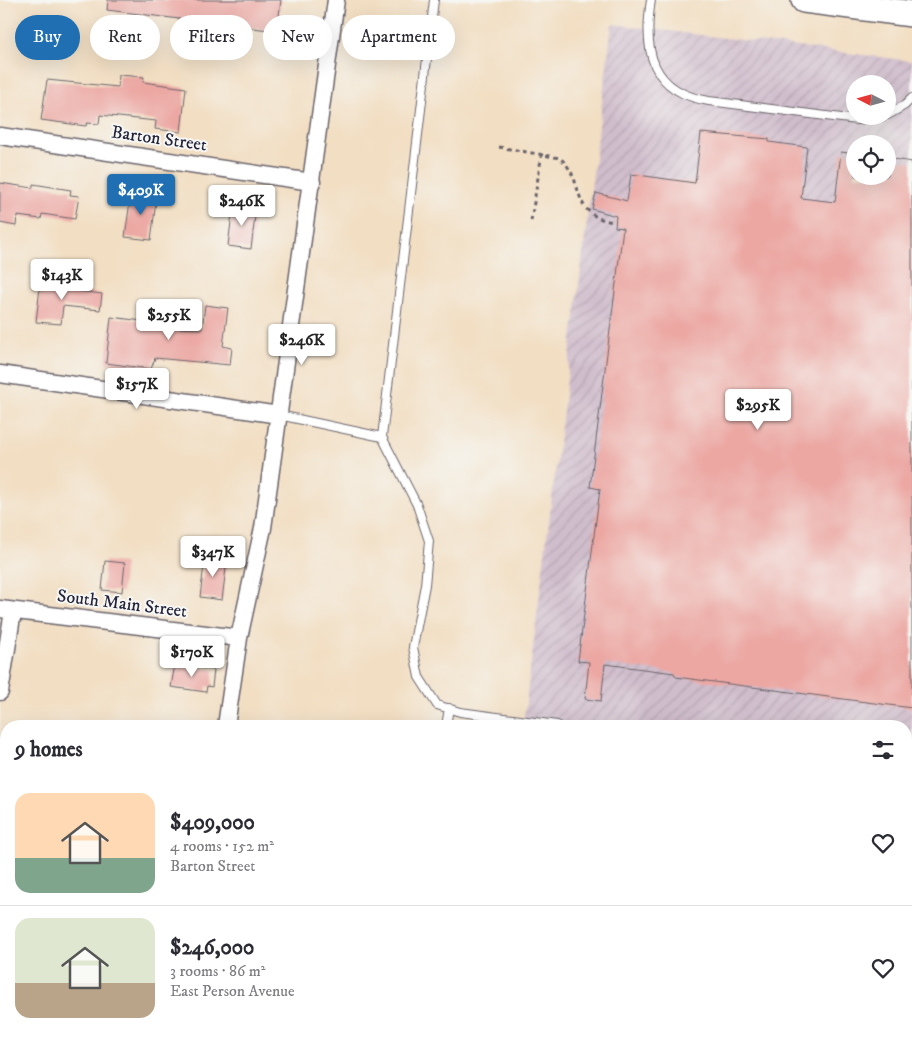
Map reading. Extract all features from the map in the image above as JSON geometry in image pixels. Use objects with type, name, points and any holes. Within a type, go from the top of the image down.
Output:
[{"type":"main road","points":[[804,0],[872,4],[912,14]]},
{"type":"street","points":[[227,720],[239,638],[263,528],[336,0]]},
{"type":"street","name":"Barton Street","points":[[0,136],[312,182]]},
{"type":"street","points":[[0,374],[279,415]]},
{"type":"street","points":[[0,692],[6,610]]},
{"type":"street","name":"South Main Street","points":[[6,610],[239,638]]},
{"type":"lane","points":[[434,0],[382,437],[417,505],[429,541],[425,585],[414,647],[419,677],[437,705],[479,715],[522,720]]},
{"type":"lane","points":[[651,0],[647,34],[653,64],[660,76],[686,95],[709,101],[846,119]]},
{"type":"lane","points":[[896,109],[912,98]]},
{"type":"lane","points":[[279,415],[382,437]]},
{"type":"lane","points":[[447,720],[449,708]]},
{"type":"path","points":[[499,147],[542,153],[560,158],[574,174],[581,202],[586,210],[593,216],[613,222]]},
{"type":"path","points":[[531,221],[542,153]]},
{"type":"shaded area","points":[[612,24],[912,61],[912,720],[524,720]]},
{"type":"building","points":[[108,0],[281,0],[279,15],[263,15],[263,29],[253,28],[253,15],[170,15],[170,18],[160,15],[107,10]]},
{"type":"building","points":[[119,75],[144,77],[143,82],[186,88],[181,132],[155,129],[156,121],[100,115],[99,124],[87,123],[86,126],[41,120],[47,80],[118,87]]},
{"type":"building","points":[[701,133],[769,139],[769,142],[807,147],[801,198],[835,202],[841,152],[846,153],[846,185],[896,185],[896,159],[912,162],[912,708],[676,677],[674,673],[605,664],[601,701],[585,699],[589,662],[578,661],[600,489],[590,487],[623,228],[615,227],[616,216],[592,209],[596,193],[627,201],[631,174],[695,183]]},
{"type":"building","points":[[0,183],[33,188],[33,184],[71,190],[70,195],[79,196],[75,219],[42,214],[41,219],[17,216],[16,226],[0,223]]},
{"type":"building","points":[[139,191],[157,193],[151,240],[125,237],[131,194],[139,195]]},
{"type":"building","points":[[233,205],[256,208],[251,249],[228,246]]},
{"type":"building","points":[[41,278],[66,280],[65,289],[102,294],[100,310],[63,306],[61,324],[36,322]]},
{"type":"building","points":[[205,305],[228,308],[223,346],[232,348],[230,365],[155,358],[151,369],[106,363],[111,317],[174,325],[174,328],[202,329]]},
{"type":"building","points":[[205,557],[227,560],[222,600],[200,597]]},
{"type":"building","points":[[105,561],[125,563],[122,592],[102,590]]},
{"type":"building","points":[[175,664],[214,670],[212,687],[207,686],[206,692],[171,687]]}]
